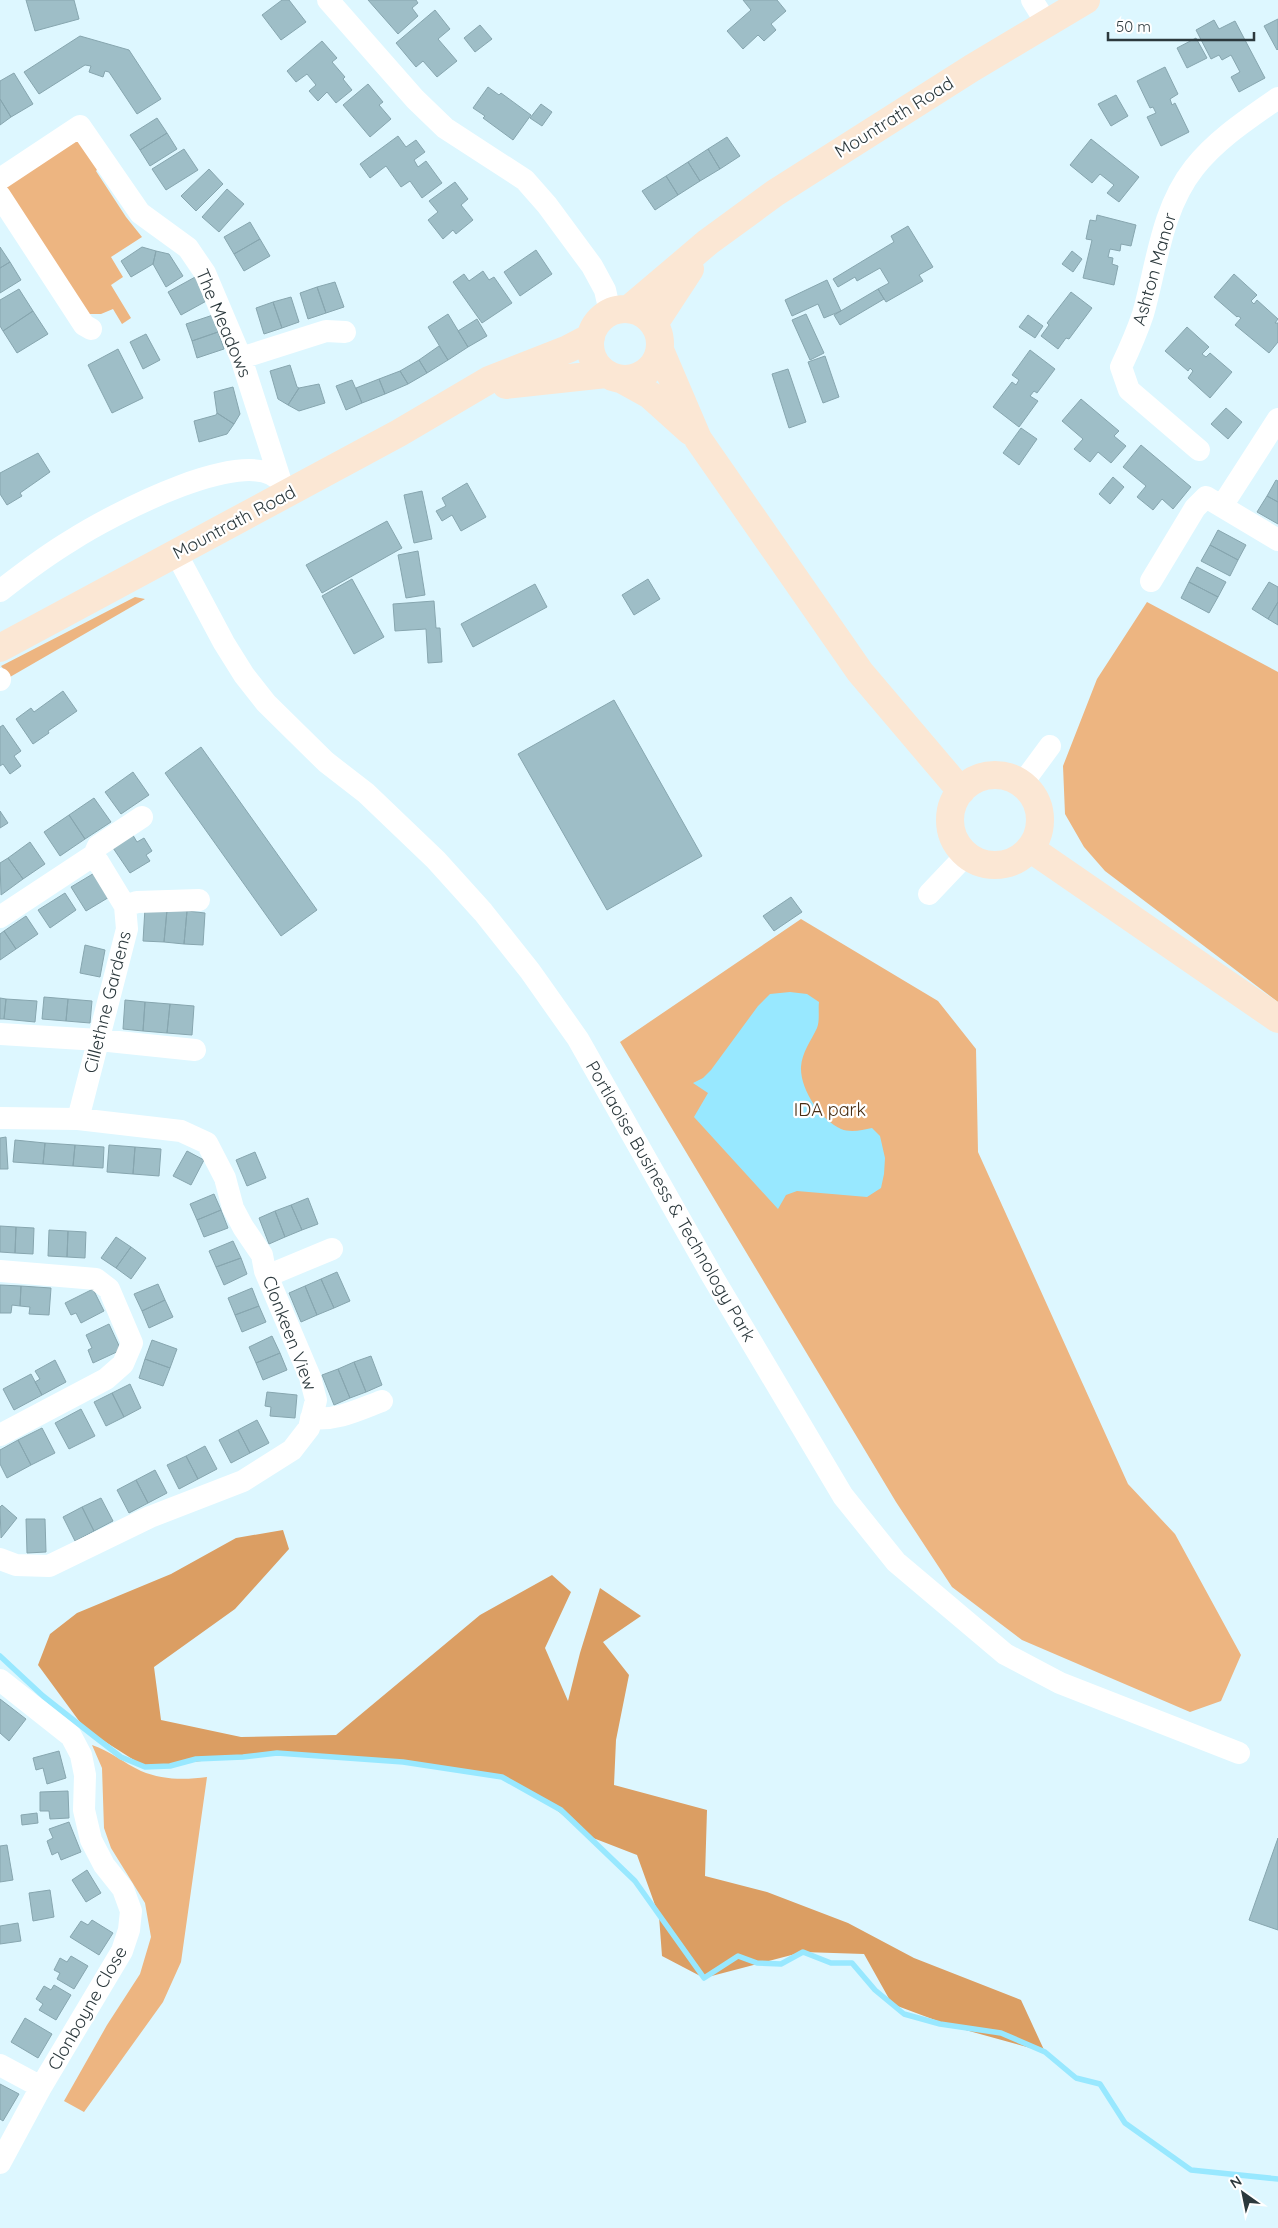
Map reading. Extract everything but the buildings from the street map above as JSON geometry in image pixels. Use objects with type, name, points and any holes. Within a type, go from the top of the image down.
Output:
[{"type":"main road","name":"Mountrath Road","points":[[619,311],[783,187],[972,68],[1086,0]]},
{"type":"main road","name":"Mountrath Road","points":[[657,337],[708,242]]},
{"type":"main road","points":[[698,439],[650,396],[598,367],[593,358],[591,337],[598,322],[619,311],[643,314],[657,337],[698,439],[860,672],[961,791]]},
{"type":"main road","name":"Mountrath Road","points":[[0,648],[176,553],[284,486],[466,395],[489,380],[568,349],[591,337]]},
{"type":"main road","points":[[614,376],[637,377],[646,372],[656,360],[657,337]]},
{"type":"main road","name":"Mountrath Road","points":[[466,395],[518,383],[614,376]]},
{"type":"main road","points":[[997,775],[1011,778],[1022,784],[1033,795],[1039,808],[1040,823],[1031,849],[1019,859],[1006,864],[992,866],[978,862],[966,855],[956,844],[951,831],[950,816],[953,803],[961,791],[971,782],[984,776],[997,775]]},
{"type":"main road","points":[[1031,849],[1278,1019]]},
{"type":"street","points":[[328,0],[415,99],[445,128],[525,180],[547,205],[592,266],[604,290],[619,311]]},
{"type":"street","points":[[1032,0],[1047,24]]},
{"type":"street","name":"Ashton Manor","points":[[1199,450],[1129,390],[1121,367],[1142,316],[1166,222],[1193,168],[1227,134],[1278,98]]},
{"type":"street","name":"The Meadows","points":[[0,180],[80,126],[140,213],[188,248],[205,273],[241,358],[284,486]]},
{"type":"street","points":[[0,196],[84,325],[91,329]]},
{"type":"street","points":[[241,358],[326,331],[346,332]]},
{"type":"street","points":[[1222,506],[1278,419]]},
{"type":"street","points":[[0,590],[71,540],[113,516],[187,483],[230,472],[246,471],[267,472],[284,486]]},
{"type":"street","points":[[1151,581],[1194,508],[1206,497],[1278,540]]},
{"type":"street","name":"Portlaoise Business & Technology Park","points":[[176,553],[224,643],[244,675],[266,703],[319,756],[366,793],[436,860],[483,912],[530,971],[578,1040],[741,1325],[843,1496],[896,1562],[1005,1654],[1060,1683],[1239,1752]]},
{"type":"street","points":[[1022,784],[1050,746]]},
{"type":"street","points":[[0,917],[94,855],[98,846],[142,817]]},
{"type":"street","name":"Cillethne Gardens","points":[[78,1119],[127,929],[125,906],[94,855]]},
{"type":"street","points":[[929,894],[966,855]]},
{"type":"street","points":[[125,906],[137,902],[199,900]]},
{"type":"street","points":[[0,1034],[99,1040],[195,1050]]},
{"type":"street","name":"Clonkeen View","points":[[0,1118],[78,1119],[181,1131],[207,1144],[225,1178],[233,1208],[262,1255],[267,1276],[310,1377],[316,1400],[309,1428],[292,1450],[243,1481],[150,1517],[48,1566],[16,1565],[0,1559]]},
{"type":"street","points":[[267,1276],[332,1249]]},
{"type":"street","points":[[0,1271],[96,1279],[109,1289],[132,1343],[123,1364],[106,1379],[0,1435]]},
{"type":"street","points":[[311,1418],[326,1420],[341,1417],[382,1401]]},
{"type":"street","name":"Clonboyne Close","points":[[0,1680],[70,1736],[82,1755],[84,1810],[90,1840],[104,1865],[123,1889],[131,1911],[129,1930],[122,1951],[41,2087],[0,2163]]},
{"type":"street","points":[[0,2065],[41,2087]]},
{"type":"green space","points":[[78,140],[101,165],[96,171],[126,217],[142,237],[111,257],[123,277],[111,285],[131,318],[122,324],[113,309],[101,314],[89,314],[7,190],[7,186]]},
{"type":"green space","points":[[135,597],[145,599],[10,677],[1,666]]},
{"type":"green space","points":[[1147,602],[1278,672],[1278,1002],[1105,871],[1084,847],[1065,814],[1063,766],[1097,679]]},
{"type":"green space","name":"IDA park","points":[[801,919],[938,1001],[976,1049],[978,1152],[1128,1484],[1175,1534],[1241,1655],[1221,1701],[1190,1712],[1022,1640],[952,1587],[896,1502],[620,1042]]},
{"type":"green space","points":[[92,1745],[149,1774],[190,1779],[207,1777],[181,1962],[163,2002],[84,2112],[64,2101],[107,2025],[140,1974],[151,1937],[145,1903],[111,1848],[104,1828],[102,1768]]},
{"type":"shaded area","points":[[283,1530],[289,1549],[235,1609],[154,1667],[161,1720],[241,1737],[336,1735],[480,1615],[552,1575],[571,1592],[545,1648],[568,1701],[580,1653],[600,1588],[641,1616],[603,1642],[629,1675],[616,1740],[614,1785],[707,1810],[705,1876],[767,1892],[848,1923],[914,1958],[1021,2000],[1045,2052],[951,2026],[892,2004],[864,1954],[803,1952],[704,1978],[662,1956],[659,1916],[637,1855],[588,1836],[547,1802],[502,1777],[387,1761],[277,1753],[145,1767],[85,1729],[38,1665],[50,1634],[77,1613],[171,1574],[236,1538]]},
{"type":"water","points":[[790,992],[807,994],[819,1002],[818,1025],[805,1051],[801,1067],[804,1085],[813,1103],[826,1119],[841,1129],[853,1131],[872,1128],[880,1136],[885,1158],[884,1174],[881,1188],[867,1197],[797,1191],[786,1195],[778,1209],[694,1117],[708,1093],[693,1083],[703,1078],[711,1070],[758,1006],[770,994]]},
{"type":"waterway","points":[[0,1656],[43,1696],[121,1757],[145,1767],[170,1766],[196,1759],[277,1753],[403,1762],[502,1777],[561,1810],[635,1881],[704,1978],[738,1956],[757,1963],[781,1964],[803,1952],[831,1963],[852,1963],[875,1990],[904,2014],[940,2024],[1001,2033],[1045,2052],[1076,2078],[1100,2084],[1125,2123],[1191,2170],[1278,2179]]}]
